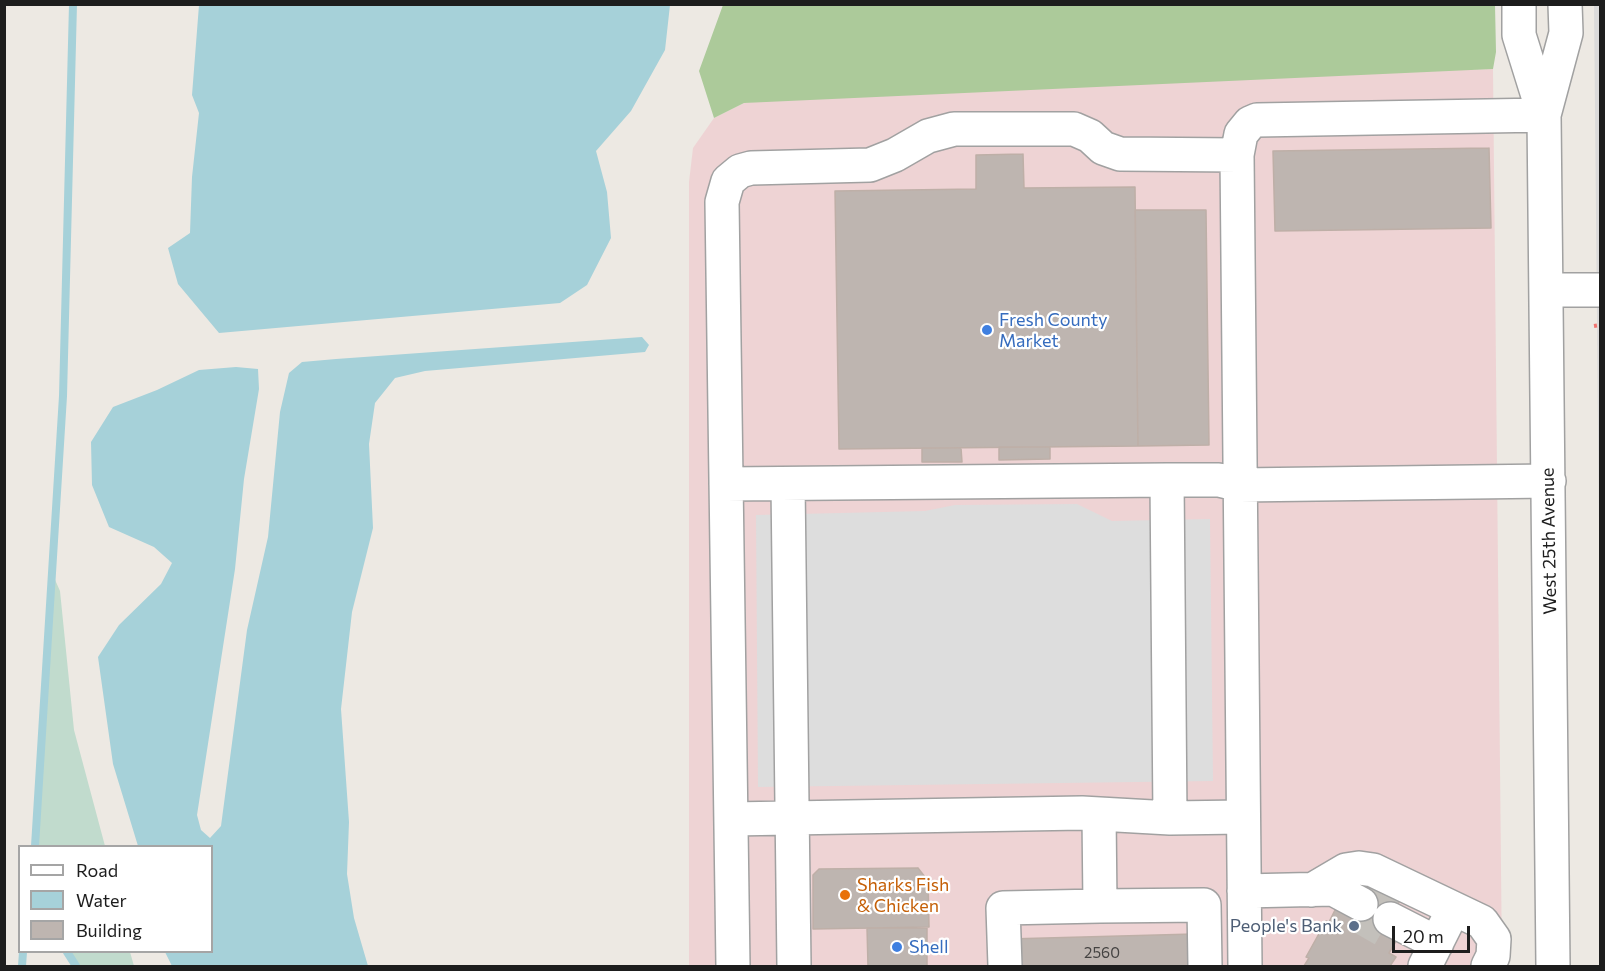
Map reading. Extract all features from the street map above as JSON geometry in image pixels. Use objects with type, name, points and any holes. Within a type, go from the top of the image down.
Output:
[{"type":"street","name":"West 25th Avenue","points":[[1519,4],[1519,35],[1544,115]]},
{"type":"street","name":"West 25th Avenue","points":[[1553,966],[1544,115],[1566,33],[1566,4]]},
{"type":"street","points":[[1245,966],[1237,154],[1241,134],[1250,123],[1257,120],[1544,115]]},
{"type":"street","points":[[732,966],[722,202],[728,182],[740,171],[751,168],[870,165],[895,155],[928,136],[954,129],[1074,129],[1090,136],[1103,148],[1120,154],[1237,154]]},
{"type":"street","points":[[1546,290],[1600,290]]},
{"type":"street","points":[[1167,480],[1170,818]]},
{"type":"street","points":[[726,484],[1219,480],[1240,485],[1549,481]]},
{"type":"street","points":[[788,484],[794,966]]},
{"type":"street","points":[[731,819],[1099,814],[1170,818],[1243,817]]},
{"type":"street","points":[[1099,814],[1100,906]]},
{"type":"street","points":[[1244,891],[1346,898],[1346,870],[1366,868],[1482,922],[1491,932],[1494,950],[1488,966]]},
{"type":"street","points":[[1005,966],[1004,908],[1204,905],[1205,966]]},
{"type":"street","points":[[1394,921],[1431,955],[1453,910]]},
{"type":"path","points":[[1594,326],[1600,326]]},
{"type":"shaded area","points":[[1594,5],[1600,5],[1600,639]]},
{"type":"shaded area","points":[[1493,69],[1502,966],[689,966],[689,182],[693,148],[714,118],[744,103],[918,83]]},
{"type":"shaded area","points":[[1077,504],[1112,521],[1210,519],[1213,781],[758,787],[756,515],[925,511],[955,505]]},
{"type":"green space","points":[[723,5],[1495,5],[1496,52],[1493,69],[744,103],[714,118],[699,71]]},
{"type":"green space","points":[[52,573],[60,591],[74,730],[105,845],[35,845]]},
{"type":"green space","points":[[68,953],[130,953],[134,966],[76,966]]},
{"type":"water","points":[[199,5],[670,5],[665,50],[631,111],[596,151],[607,192],[611,238],[587,285],[560,303],[219,333],[178,284],[168,248],[190,233],[192,177],[199,113],[192,95]]},
{"type":"water","points":[[642,337],[649,345],[645,352],[425,371],[395,378],[375,403],[369,444],[373,528],[352,612],[341,709],[349,822],[347,874],[354,918],[368,966],[172,966],[166,953],[213,953],[213,845],[138,845],[113,764],[98,657],[119,625],[161,584],[172,563],[154,547],[109,527],[92,485],[91,442],[113,407],[199,370],[236,367],[258,369],[259,389],[244,479],[235,569],[197,815],[201,830],[210,838],[221,826],[247,630],[268,537],[280,412],[289,373],[302,362]]},
{"type":"building","points":[[1489,148],[1491,228],[1275,231],[1273,151]]},
{"type":"building","name":"Fresh County Market","points":[[1023,154],[1024,188],[1135,187],[1138,446],[839,449],[835,191],[976,189],[976,155]]},
{"type":"building","points":[[1135,210],[1206,210],[1209,445],[1138,446]]},
{"type":"building","points":[[999,447],[1050,447],[1050,459],[999,460]]},
{"type":"building","points":[[922,448],[961,448],[962,462],[922,462]]},
{"type":"building","points":[[918,868],[925,877],[928,877],[929,927],[813,929],[813,875],[819,869]]},
{"type":"building","name":"People's Bank","points":[[1375,877],[1404,893],[1382,933],[1396,941],[1389,953],[1396,957],[1390,966],[1304,966],[1309,958],[1306,957],[1336,908],[1353,918]]},
{"type":"building","name":"Shell","points":[[867,928],[927,928],[927,966],[868,966]]},
{"type":"building","points":[[1194,934],[1195,966],[1009,966],[1008,939]]},
{"type":"waterway","points":[[35,845],[63,396],[73,4]]},
{"type":"waterway","points":[[22,966],[23,953]]},
{"type":"waterway","points":[[68,953],[76,966]]},
{"type":"tunnel","points":[[1367,892],[1396,907]]},
{"type":"tunnel","points":[[1355,914],[1383,930]]},
{"type":"place","name":"Fresh County Market","points":[[987,330]]},
{"type":"place","name":"Sharks Fish & Chicken","points":[[845,895]]},
{"type":"place","name":"People's Bank","points":[[1354,926]]},
{"type":"place","name":"Shell","points":[[897,947]]}]
